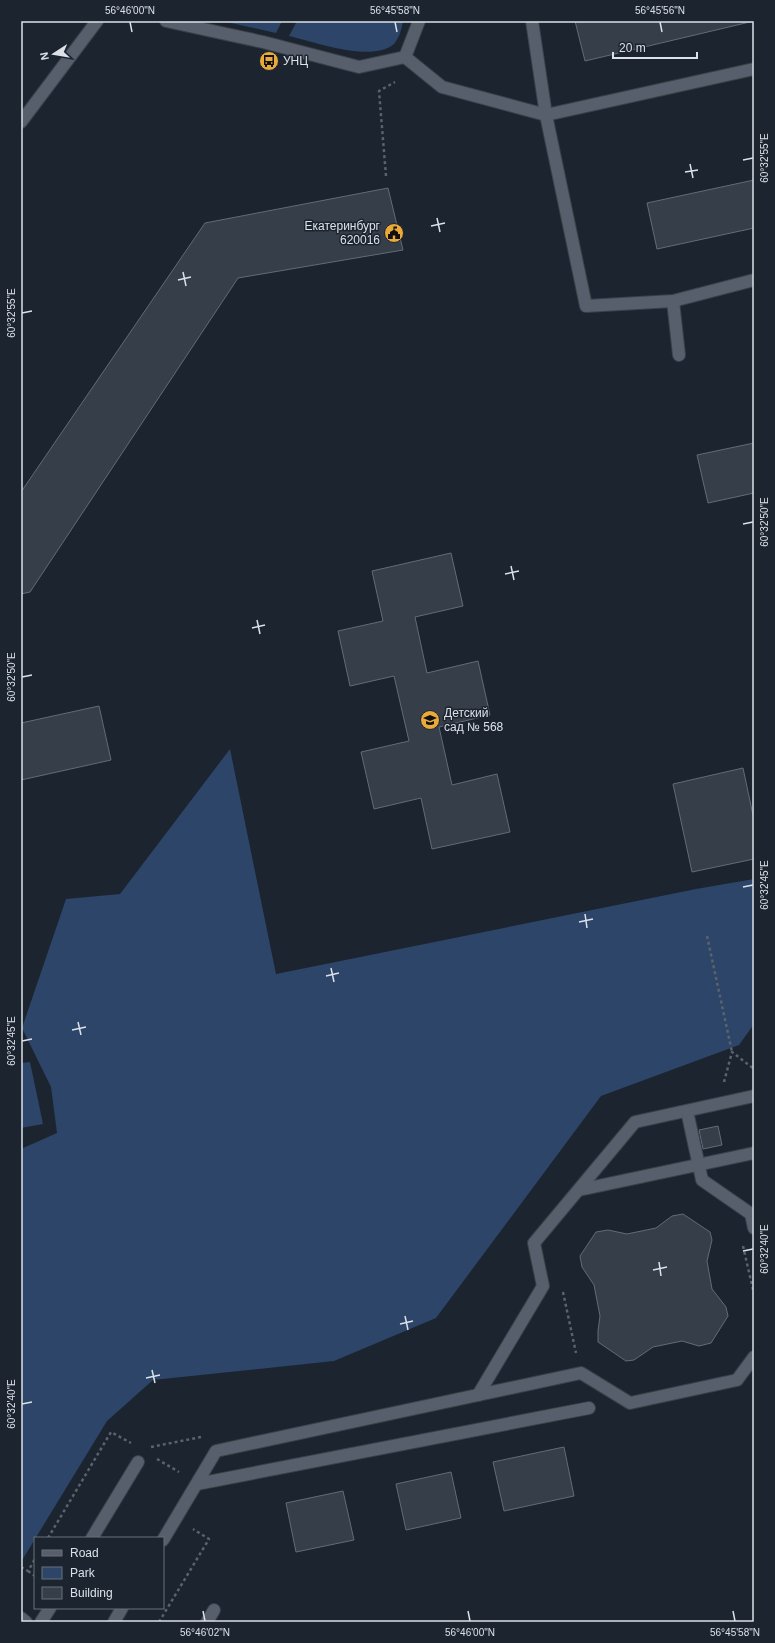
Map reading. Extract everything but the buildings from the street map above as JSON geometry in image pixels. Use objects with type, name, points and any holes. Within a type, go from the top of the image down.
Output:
[{"type":"street","points":[[21,122],[97,21]]},
{"type":"street","points":[[166,21],[264,42],[359,67],[405,57]]},
{"type":"street","points":[[405,57],[419,21]]},
{"type":"street","points":[[532,21],[546,115],[586,306],[673,301],[754,280]]},
{"type":"street","points":[[405,57],[442,87],[546,115],[754,69]]},
{"type":"street","points":[[673,301],[680,355]]},
{"type":"street","points":[[478,1395],[544,1286],[534,1243],[636,1122],[754,1096]]},
{"type":"street","points":[[687,1111],[702,1180],[751,1214],[754,1228]]},
{"type":"street","points":[[579,1190],[754,1153]]},
{"type":"street","points":[[164,1538],[216,1451],[581,1373],[630,1403],[737,1380],[754,1357]]},
{"type":"street","points":[[197,1484],[589,1408]]},
{"type":"street","points":[[93,1537],[138,1462]]},
{"type":"street","points":[[41,1622],[49,1609]]},
{"type":"street","points":[[114,1622],[121,1609]]},
{"type":"street","points":[[207,1622],[214,1610]]},
{"type":"street","points":[[21,1618],[26,1622]]},
{"type":"path","points":[[386,176],[379,91],[420,69]]},
{"type":"path","points":[[707,936],[732,1052],[723,1085]]},
{"type":"path","points":[[732,1052],[754,1069]]},
{"type":"path","points":[[743,1242],[754,1294]]},
{"type":"path","points":[[562,1287],[577,1356]]},
{"type":"path","points":[[159,1622],[209,1539],[176,1519]]},
{"type":"path","points":[[28,1571],[34,1561]]},
{"type":"path","points":[[21,1567],[34,1575]]},
{"type":"green space","points":[[222,21],[282,21],[276,33]]},
{"type":"green space","points":[[297,21],[403,21],[400,33],[394,44],[384,49],[372,52],[343,49],[289,36]]},
{"type":"green space","points":[[230,749],[276,974],[696,889],[754,879],[754,1024],[739,1045],[601,1096],[436,1318],[334,1361],[153,1380],[107,1421],[36,1537],[34,1537],[34,1541],[21,1562],[21,1149],[57,1133],[51,1087],[22,1028],[66,899],[120,894]]},
{"type":"green space","points":[[30,1062],[43,1124],[21,1128],[21,1063]]},
{"type":"place","name":"УНЦ","points":[[269,61]]},
{"type":"place","name":"Екатеринбург 620016","points":[[394,233]]},
{"type":"place","name":"Детский сад № 568","points":[[430,720]]}]
